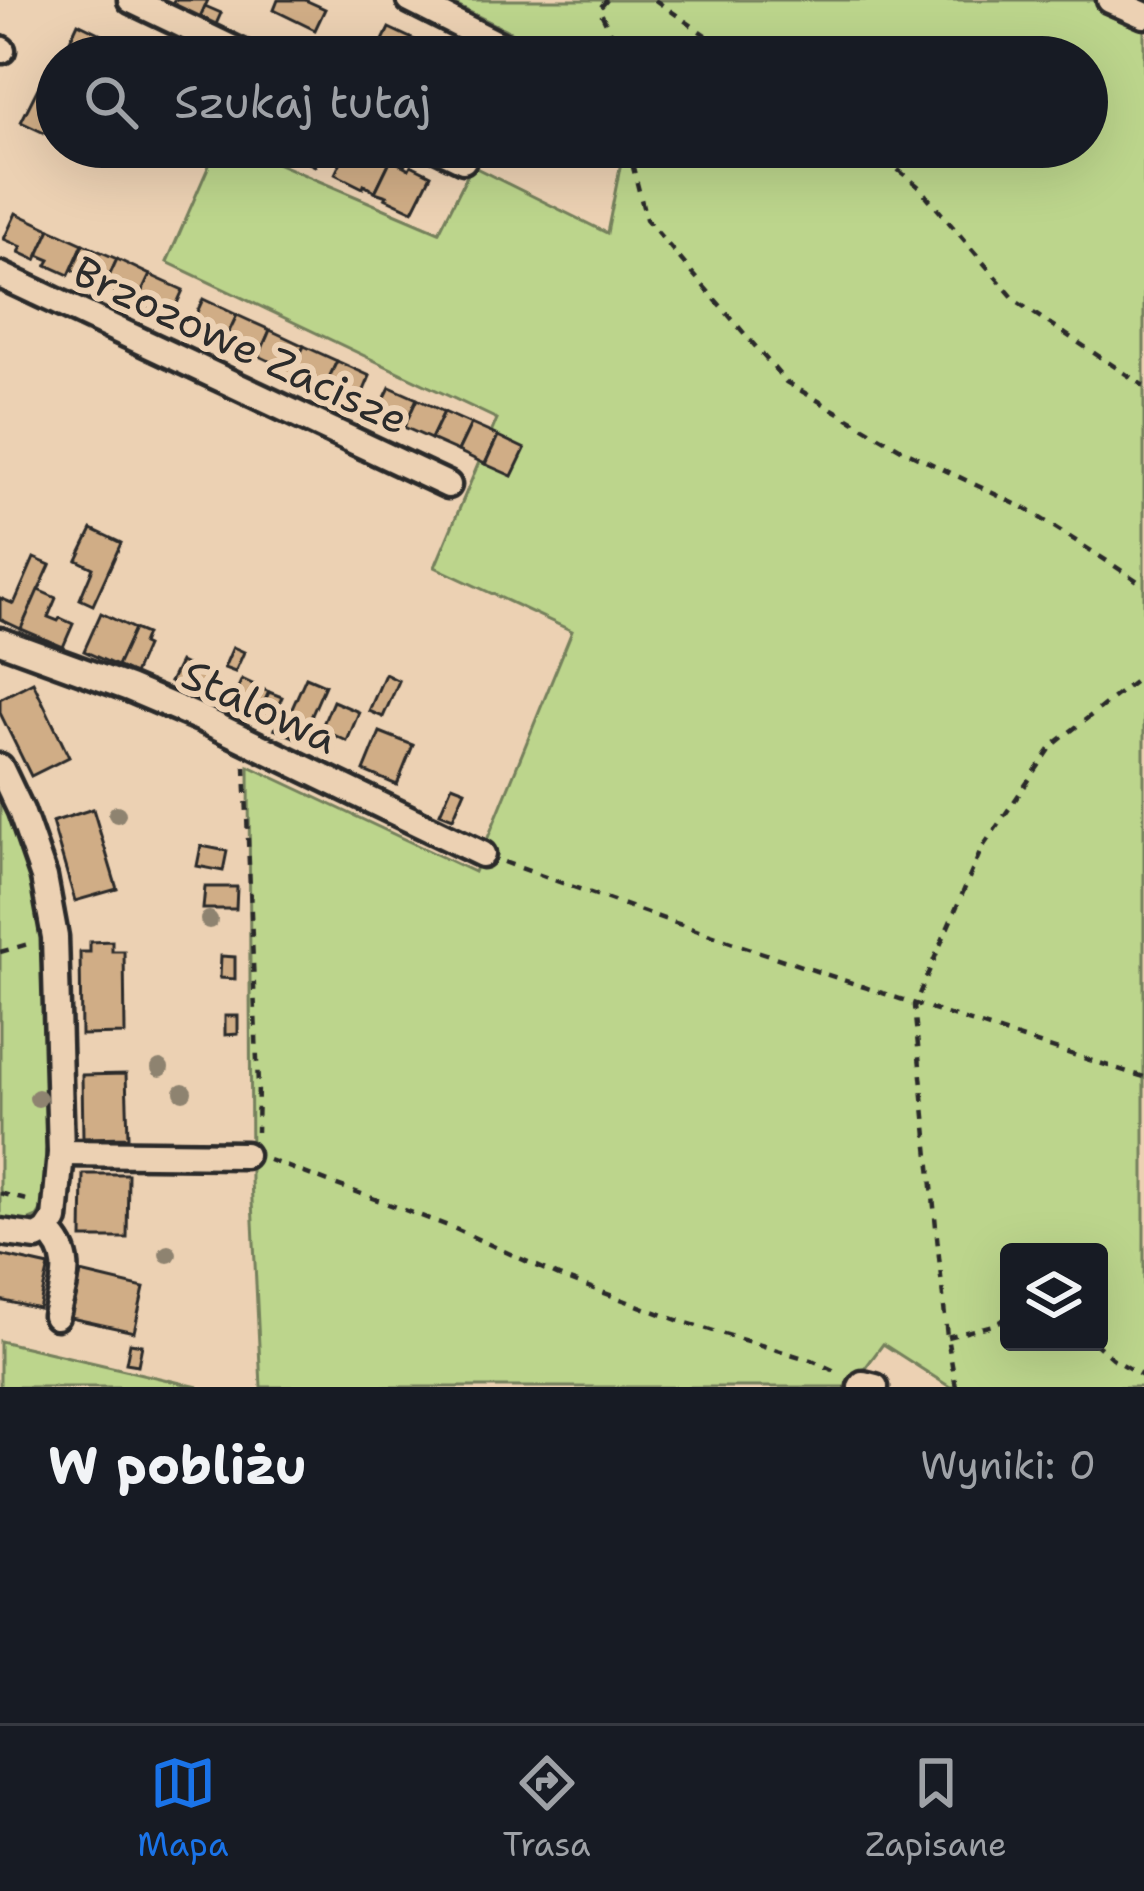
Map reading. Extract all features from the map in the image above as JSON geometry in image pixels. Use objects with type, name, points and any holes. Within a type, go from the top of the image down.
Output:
[{"type":"street","points":[[131,0],[206,36]]},
{"type":"street","points":[[410,0],[481,36]]},
{"type":"street","points":[[1110,0],[1144,15]]},
{"type":"street","name":"Brzozowe Zacisze","points":[[0,275],[448,484]]},
{"type":"street","name":"Stalowa","points":[[0,641],[200,718],[482,854]]},
{"type":"street","points":[[0,767],[44,877],[55,937],[62,1154],[52,1220],[66,1271],[56,1316]]},
{"type":"street","points":[[62,1154],[253,1149]]},
{"type":"street","points":[[0,1232],[30,1237],[52,1220]]},
{"type":"path","points":[[607,0],[599,9],[612,36]]},
{"type":"path","points":[[655,0],[707,36]]},
{"type":"path","points":[[633,168],[646,220],[786,382],[903,450],[1028,509],[1144,585]]},
{"type":"path","points":[[896,168],[919,186],[1017,302],[1144,386]]},
{"type":"path","points":[[956,1387],[946,1337],[914,1006],[982,848],[1053,746],[1144,674]]},
{"type":"path","points":[[250,744],[244,761],[258,1085],[253,1149],[451,1227],[559,1276],[677,1320],[814,1361],[866,1386]]},
{"type":"path","points":[[482,854],[914,1006],[1144,1077]]},
{"type":"path","points":[[0,952],[55,937]]},
{"type":"path","points":[[0,1193],[52,1220]]},
{"type":"path","points":[[946,1337],[1000,1322]]},
{"type":"path","points":[[1104,1351],[1144,1377]]},
{"type":"green space","points":[[445,0],[1144,0],[1144,1387],[950,1387],[883,1344],[851,1387],[261,1387],[251,1180],[249,766],[474,872],[572,631],[435,567],[497,419],[167,262],[208,168],[288,168],[439,232],[471,168],[607,233],[620,168],[1108,168],[1108,36],[519,36]]},
{"type":"green space","points":[[0,792],[13,816],[39,901],[47,970],[48,1199],[37,1217],[25,1222],[0,1219]]},
{"type":"green space","points":[[0,1341],[198,1387],[0,1387]]},
{"type":"building","points":[[174,0],[208,0],[197,24],[169,10]]},
{"type":"building","points":[[278,0],[305,0],[325,9],[315,30],[274,10]]},
{"type":"building","points":[[205,6],[221,13],[213,31],[197,24]]},
{"type":"building","points":[[78,23],[105,36],[72,36]]},
{"type":"building","points":[[36,92],[36,129],[21,122]]},
{"type":"building","points":[[338,168],[387,168],[375,192],[335,174]]},
{"type":"building","points":[[387,168],[417,168],[431,175],[413,211],[375,192]]},
{"type":"building","points":[[16,213],[50,229],[36,260],[4,239]]},
{"type":"building","points":[[50,229],[83,244],[69,275],[38,255]]},
{"type":"building","points":[[83,244],[117,259],[103,290],[72,270]]},
{"type":"building","points":[[117,259],[150,275],[136,306],[105,285]]},
{"type":"building","points":[[150,275],[183,290],[169,321],[147,311],[150,305],[138,300]]},
{"type":"building","points":[[203,299],[237,315],[223,345],[191,325]]},
{"type":"building","points":[[237,315],[270,330],[256,361],[225,340]]},
{"type":"building","points":[[270,330],[304,346],[290,376],[259,356]]},
{"type":"building","points":[[304,346],[337,361],[323,391],[292,371]]},
{"type":"building","points":[[337,361],[370,376],[357,407],[325,386]]},
{"type":"building","points":[[390,387],[417,399],[404,427],[377,414]]},
{"type":"building","points":[[417,399],[444,412],[431,439],[404,427]]},
{"type":"building","points":[[444,412],[471,424],[458,451],[431,439]]},
{"type":"building","points":[[471,424],[498,436],[485,464],[458,451]]},
{"type":"building","points":[[498,436],[525,449],[512,476],[485,464]]},
{"type":"building","points":[[92,529],[121,543],[93,605],[80,599],[93,568],[77,560]]},
{"type":"building","points":[[34,558],[50,565],[21,629],[0,619],[0,598],[14,604]]},
{"type":"building","points":[[38,590],[56,598],[48,617],[73,624],[63,647],[21,629]]},
{"type":"building","points":[[101,613],[134,629],[117,666],[84,651]]},
{"type":"building","points":[[134,629],[146,634],[142,644],[146,646],[134,674],[117,666]]},
{"type":"building","points":[[233,647],[244,652],[235,672],[224,668]]},
{"type":"building","points":[[180,662],[217,679],[208,700],[170,682]]},
{"type":"building","points":[[385,674],[399,681],[383,717],[369,711]]},
{"type":"building","points":[[306,677],[325,685],[301,740],[275,729],[283,710],[290,713]]},
{"type":"building","points":[[242,679],[269,692],[256,720],[244,714],[240,723],[225,716]]},
{"type":"building","points":[[33,682],[69,757],[31,776],[0,713],[0,699]]},
{"type":"building","points":[[269,692],[282,697],[271,722],[258,716]]},
{"type":"building","points":[[333,701],[359,712],[347,741],[321,729]]},
{"type":"building","points":[[380,732],[413,745],[397,785],[364,771]]},
{"type":"building","points":[[452,785],[465,790],[453,818],[440,813]]},
{"type":"building","points":[[93,809],[117,889],[75,901],[52,822]]},
{"type":"building","points":[[201,846],[227,851],[223,871],[197,866]]},
{"type":"building","points":[[205,887],[237,887],[236,909],[203,909]]},
{"type":"building","points":[[112,941],[112,951],[124,951],[125,1034],[81,1035],[80,952],[90,952],[90,942]]},
{"type":"building","points":[[221,956],[235,957],[235,979],[220,978]]},
{"type":"building","points":[[225,1016],[238,1016],[238,1034],[225,1035]]},
{"type":"building","points":[[126,1074],[128,1137],[83,1138],[82,1075]]},
{"type":"building","points":[[83,1174],[128,1174],[127,1238],[82,1238]]},
{"type":"building","points":[[0,1255],[49,1266],[39,1309],[0,1300]]},
{"type":"building","points":[[81,1273],[144,1288],[134,1332],[71,1318]]},
{"type":"building","points":[[130,1343],[142,1345],[138,1365],[126,1363]]}]
